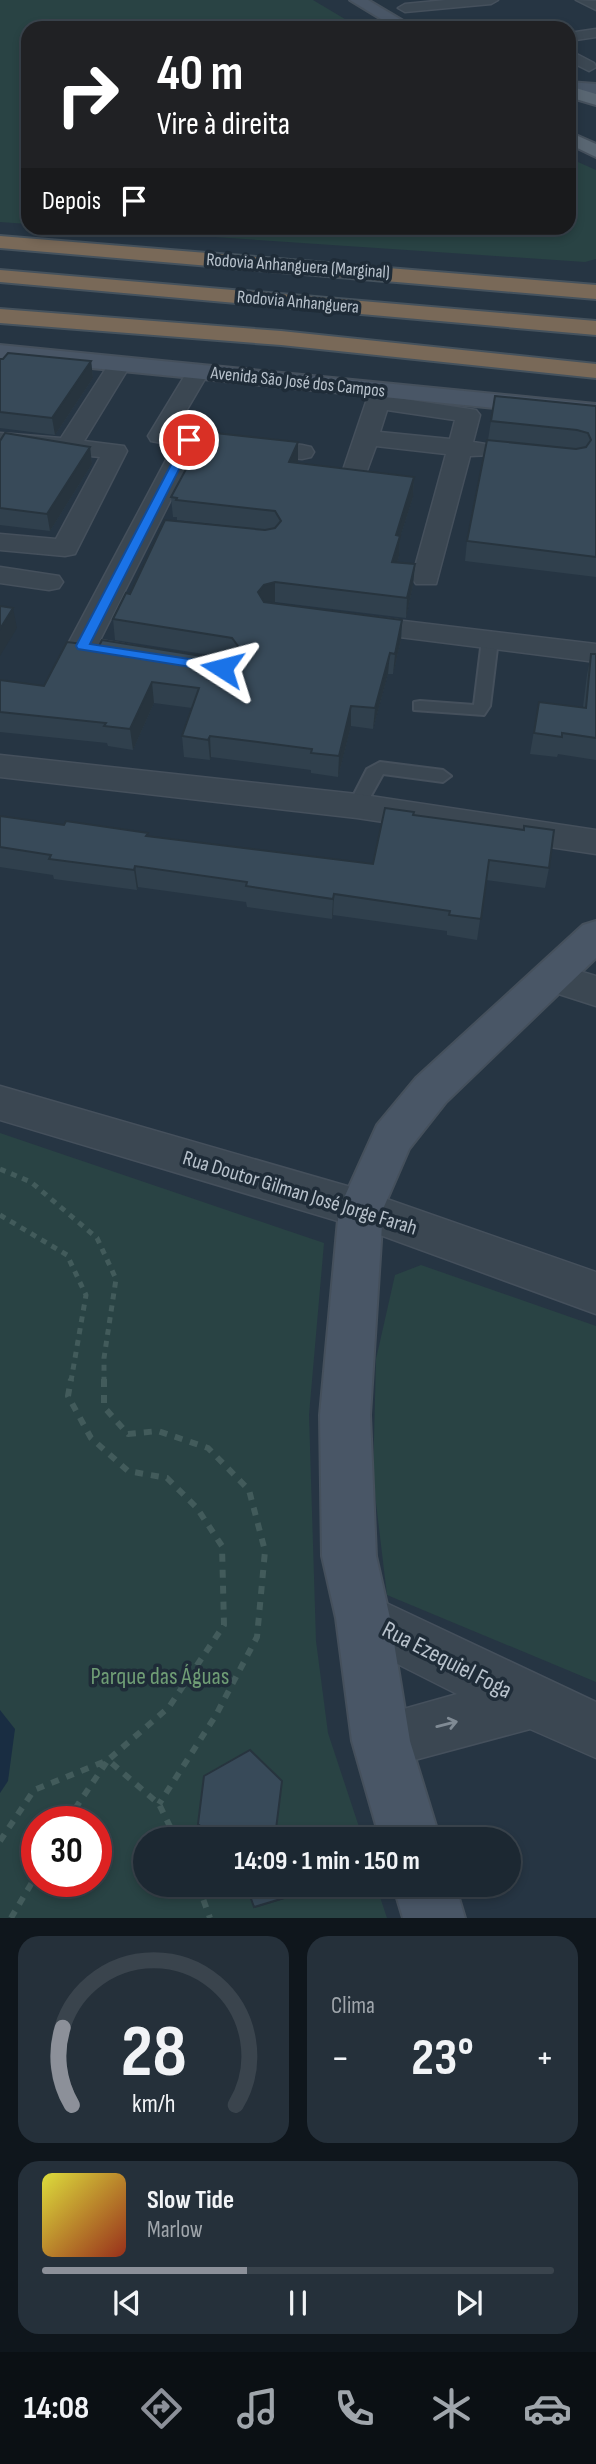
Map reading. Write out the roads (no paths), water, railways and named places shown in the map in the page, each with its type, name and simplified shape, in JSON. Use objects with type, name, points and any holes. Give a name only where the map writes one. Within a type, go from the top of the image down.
[{"type":"highway","points":[[0,234],[553,273],[596,271]]},
{"type":"highway","name":"Rodovia Anhanguera (Marginal)","points":[[0,242],[596,292]]},
{"type":"highway","name":"Rodovia Anhanguera","points":[[0,262],[596,314]]},
{"type":"highway","name":"Rodovia Anhanguera","points":[[0,276],[596,328]]},
{"type":"highway","points":[[0,306],[345,331],[596,355]]},
{"type":"highway","points":[[0,316],[281,338],[596,371]]},
{"type":"main road","points":[[576,92],[596,100]]},
{"type":"main road","points":[[576,141],[596,151]]},
{"type":"street","points":[[405,8],[491,0]]},
{"type":"street","points":[[583,0],[596,6]]},
{"type":"street","points":[[350,4],[371,21]]},
{"type":"street","points":[[350,4],[390,21]]},
{"type":"street","points":[[576,36],[596,33]]},
{"type":"street","points":[[576,59],[589,66]]},
{"type":"street","points":[[576,89],[596,89]]},
{"type":"street","name":"Avenida São José dos Campos","points":[[1,350],[429,402],[596,411]]},
{"type":"street","name":"Avenida São José dos Campos","points":[[1,350],[596,397]]},
{"type":"street","points":[[66,447],[120,364]]},
{"type":"street","points":[[169,418],[303,442],[189,440],[160,436],[169,418],[198,372]]},
{"type":"street","points":[[352,482],[377,402],[429,402],[468,415],[426,578]]},
{"type":"street","points":[[412,455],[429,402]]},
{"type":"street","points":[[366,438],[412,455],[460,447],[510,452]]},
{"type":"street","points":[[0,440],[115,451],[65,548],[0,542]]},
{"type":"street","points":[[158,658],[82,646],[157,528],[189,440]]},
{"type":"street","points":[[0,575],[41,592],[0,600]]},
{"type":"street","points":[[328,620],[596,653]]},
{"type":"street","points":[[0,766],[357,806],[596,842]]},
{"type":"street","points":[[406,1827],[381,1741],[363,1618],[349,1556],[345,1415],[361,1209],[392,1138],[431,1090],[596,935]]},
{"type":"street","points":[[553,978],[596,991]]},
{"type":"street","name":"Rua Doutor Gilman José Jorge Farah","points":[[0,1103],[361,1209],[596,1293]]},
{"type":"street","name":"Rua Ezequiel Foga","points":[[363,1618],[531,1702],[596,1730]]},
{"type":"street","name":"Rua Ezequiel Foga","points":[[381,1741],[531,1702]]},
{"type":"street","points":[[428,1897],[434,1918]]},
{"type":"lane","points":[[421,706],[478,711],[482,706],[490,640]]},
{"type":"lane","points":[[357,806],[373,773],[380,768],[443,776]]},
{"type":"water","points":[[0,1710],[15,1729],[8,1781],[0,1793]]},
{"type":"park label","name":"Parque das Águas","points":[[160,1676]]}]
